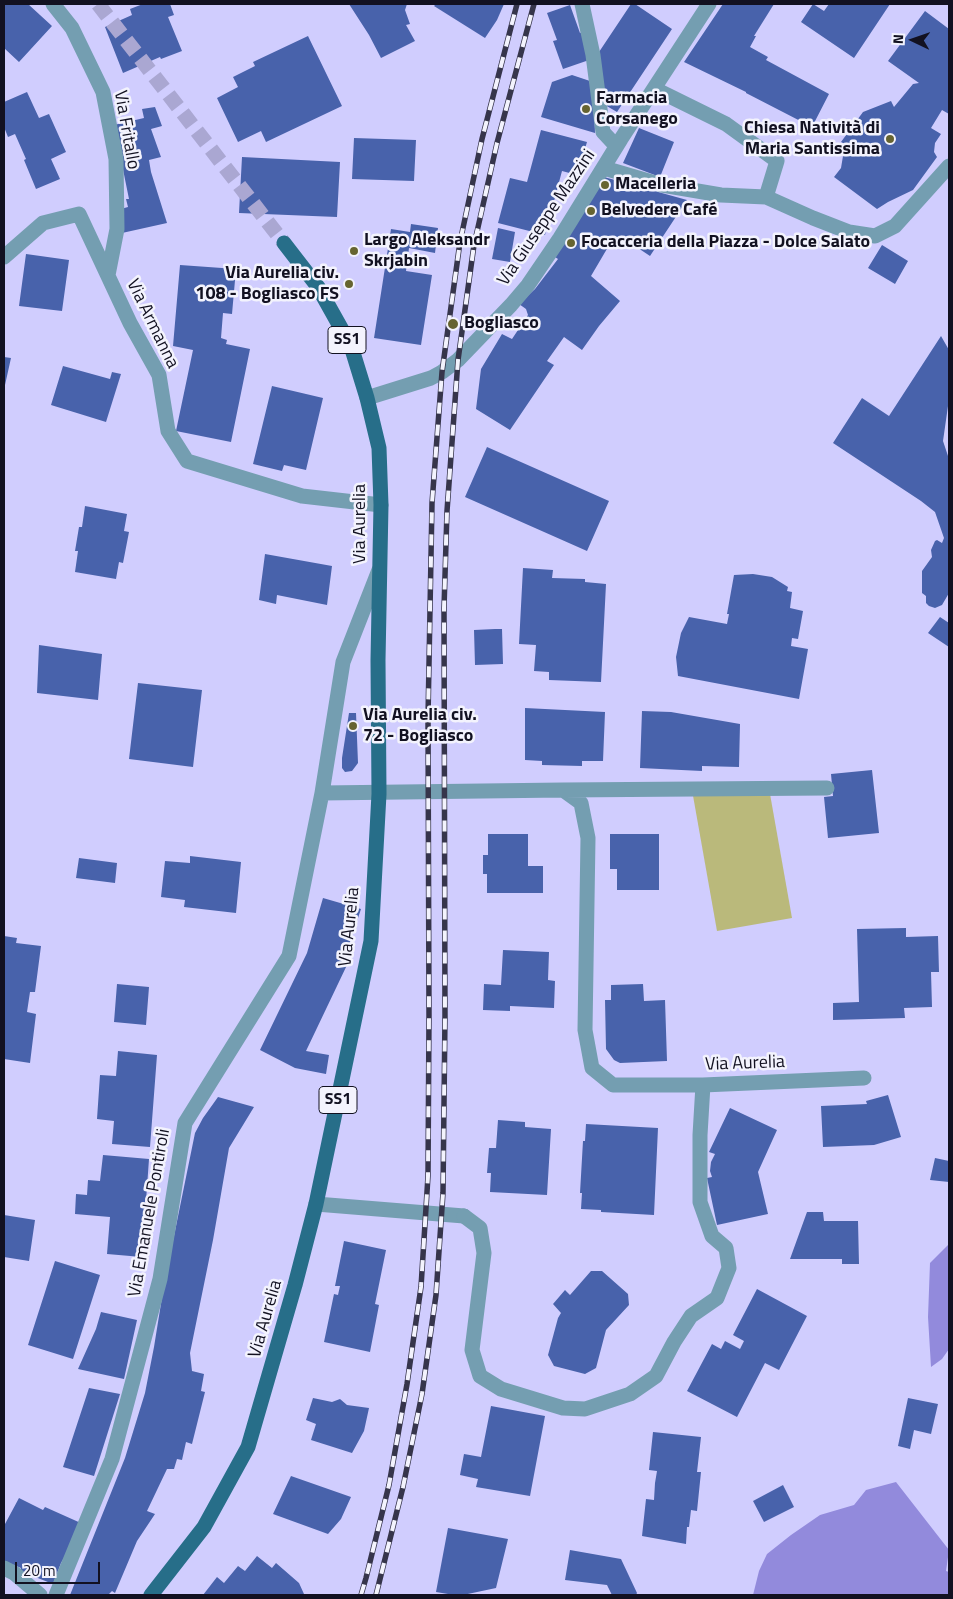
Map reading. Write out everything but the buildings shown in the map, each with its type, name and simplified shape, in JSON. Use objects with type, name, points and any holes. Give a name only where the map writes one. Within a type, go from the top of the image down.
[{"type":"main road","name":"Via Aurelia","points":[[151,1595],[204,1527],[248,1447],[295,1286],[316,1204],[371,941],[379,794],[378,660],[381,505],[379,448],[367,398],[351,346],[318,287],[284,243]]},
{"type":"street","name":"Via Fritallo","points":[[53,4],[72,28],[103,92],[116,159],[116,229],[108,275]]},
{"type":"street","points":[[582,4],[593,55],[603,132],[616,146]]},
{"type":"street","name":"Via Giuseppe Mazzini","points":[[367,398],[431,378],[458,360],[511,305],[528,285],[709,4]]},
{"type":"street","points":[[655,89],[726,124],[777,161],[766,197]]},
{"type":"street","points":[[604,168],[662,185],[721,195],[766,197],[849,232],[876,236],[895,226],[949,166]]},
{"type":"street","name":"Via Armanna","points":[[4,257],[43,223],[79,214],[130,323],[159,375],[168,431],[187,461],[302,496],[381,505]]},
{"type":"street","name":"Via Emanuele Pontiroli","points":[[56,1595],[112,1459],[160,1279],[185,1123],[289,956],[322,793],[344,662],[380,566]]},
{"type":"street","points":[[322,793],[379,794],[563,790],[827,788]]},
{"type":"street","name":"Via Aurelia","points":[[563,790],[581,803],[588,838],[585,1030],[592,1068],[613,1085],[703,1085],[864,1078]]},
{"type":"street","points":[[316,1204],[464,1216],[480,1228],[484,1252],[472,1350],[480,1376],[502,1389],[562,1408],[585,1409],[630,1394],[656,1376],[690,1316],[717,1298],[729,1268],[726,1248],[712,1236],[700,1202],[700,1135],[703,1085]]},
{"type":"street","points":[[4,1568],[14,1573],[40,1595]]},
{"type":"shaded area","points":[[692,790],[770,794],[792,918],[717,931]]},
{"type":"shaded area","points":[[949,1244],[949,1349],[942,1359],[931,1367],[928,1317],[930,1263]]},
{"type":"shaded area","points":[[896,1482],[949,1550],[946,1571],[949,1572],[949,1595],[753,1595],[759,1571],[767,1554],[791,1535],[820,1515],[854,1505],[866,1490]]},
{"type":"tunnel","points":[[98,4],[284,243]]},
{"type":"railway","points":[[361,1595],[389,1485],[407,1384],[421,1287],[428,1176],[428,717],[432,503],[442,372],[460,242],[482,139],[517,4]]},
{"type":"railway","points":[[376,1595],[403,1487],[422,1394],[436,1295],[443,1193],[445,1016],[444,608],[447,511],[458,360],[474,245],[497,143],[534,4]]},
{"type":"place","name":"Farmacia Corsanego","points":[[586,109]]},
{"type":"place","name":"Chiesa Natività di Maria Santissima","points":[[890,139]]},
{"type":"place","name":"Macelleria","points":[[605,185]]},
{"type":"place","name":"Belvedere Café","points":[[591,211]]},
{"type":"place","name":"Focacceria della Piazza - Dolce Salato","points":[[571,243]]},
{"type":"place","name":"Largo Aleksandr Skrjabin","points":[[354,251]]},
{"type":"place","name":"Via Aurelia civ. 108 - Bogliasco FS","points":[[349,284]]},
{"type":"place","name":"Bogliasco","points":[[453,324]]},
{"type":"place","name":"Via Aurelia civ. 72 - Bogliasco","points":[[353,726]]}]
